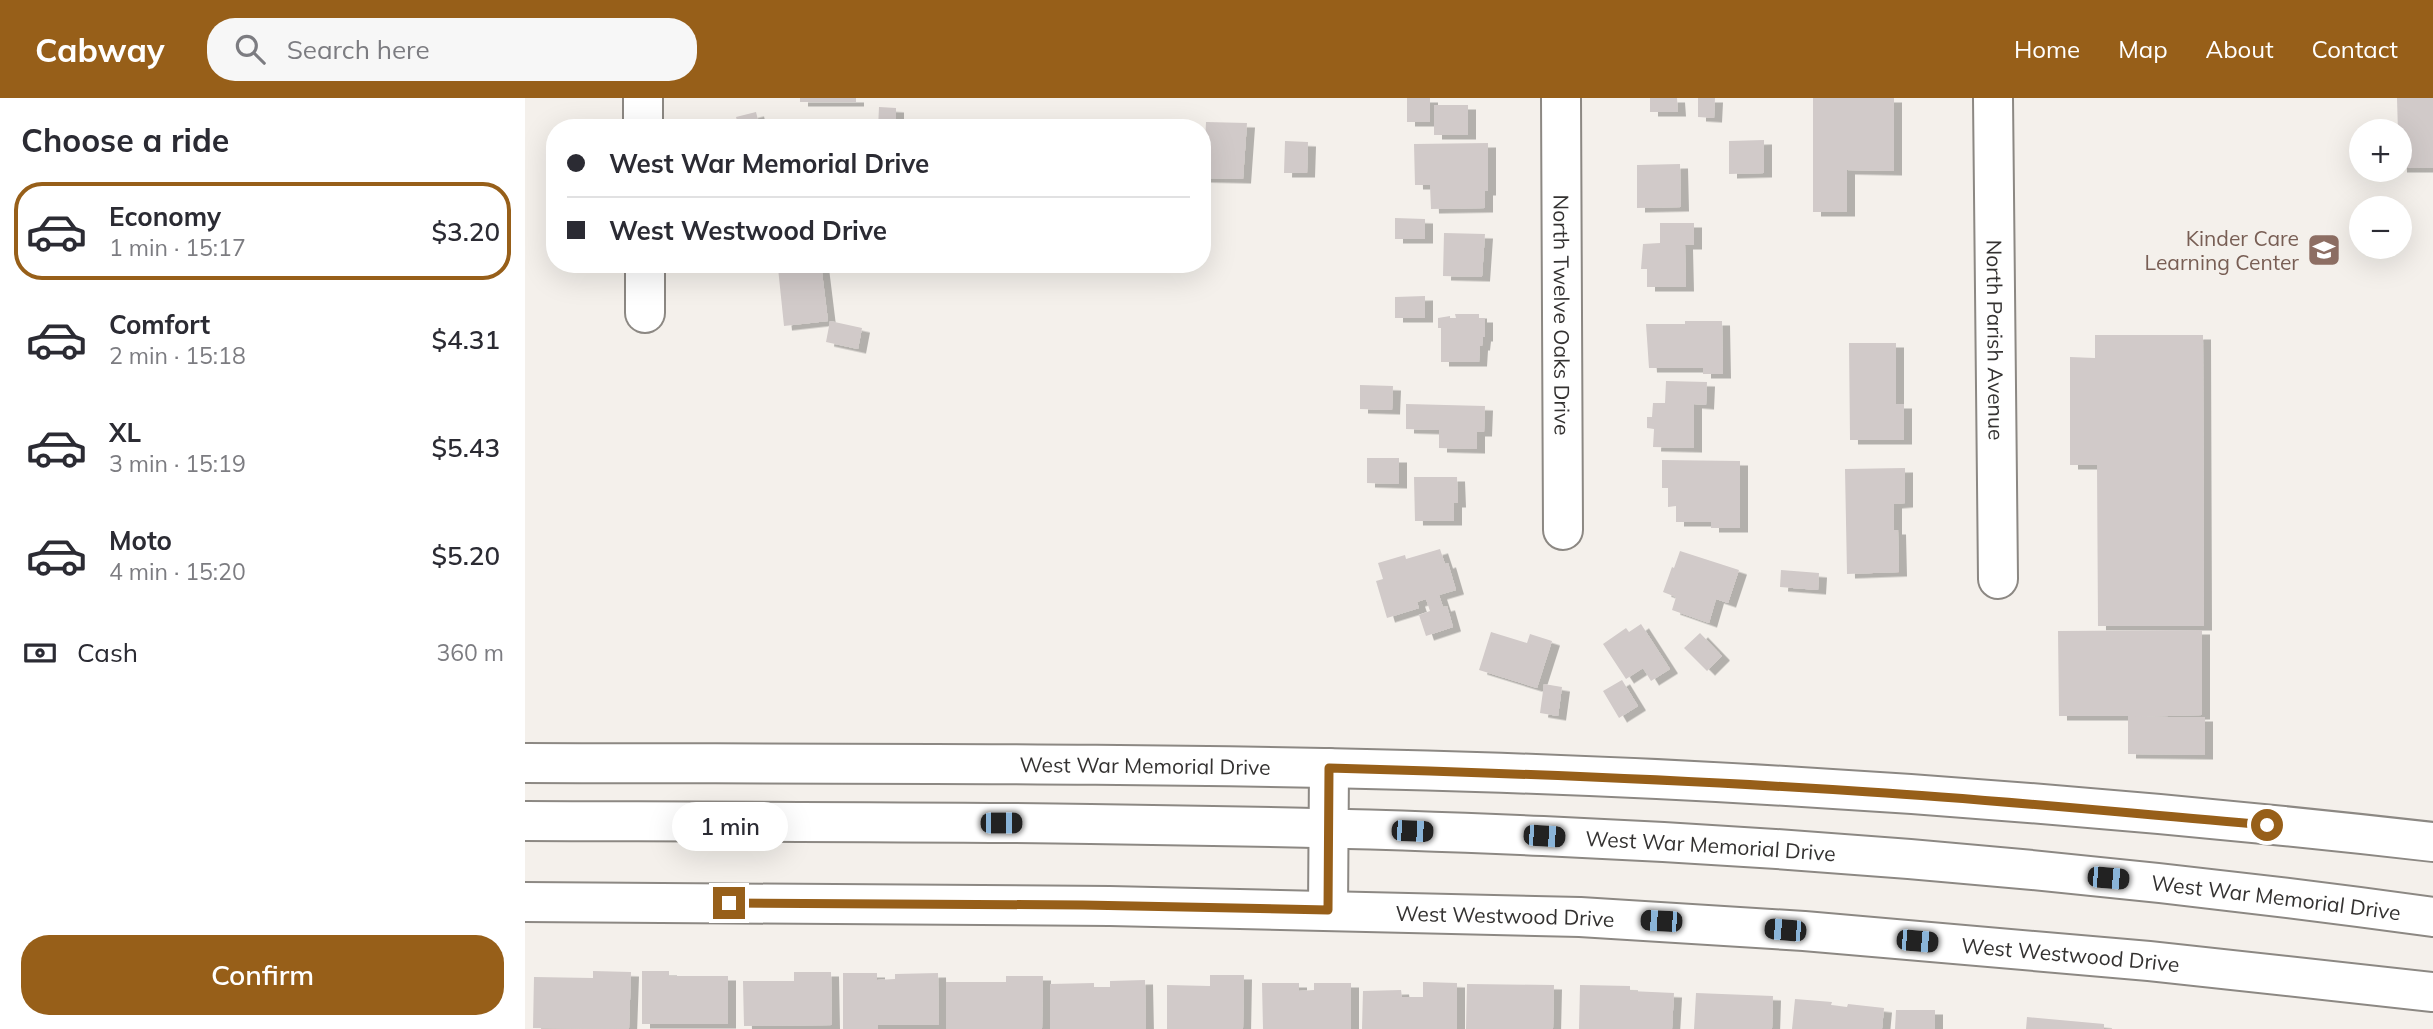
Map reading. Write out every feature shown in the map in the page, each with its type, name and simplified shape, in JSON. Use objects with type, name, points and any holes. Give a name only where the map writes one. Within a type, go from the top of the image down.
[{"type":"main road","points":[[643,98],[643,119]]},
{"type":"main road","name":"North Twelve Oaks Drive","points":[[1561,98],[1563,530]]},
{"type":"main road","name":"North Parish Avenue","points":[[1993,98],[1998,579]]},
{"type":"main road","points":[[645,273],[645,313]]},
{"type":"main road","name":"West War Memorial Drive","points":[[525,763],[1329,768],[1647,779],[1874,792],[2134,812],[2433,842]]},
{"type":"main road","points":[[1328,910],[1329,768]]},
{"type":"main road","name":"West War Memorial Drive","points":[[525,821],[1154,824],[1544,836],[1856,855],[2174,885],[2433,917]]},
{"type":"main road","name":"West Westwood Drive","points":[[525,902],[1069,905],[1518,914],[1681,922],[2149,961],[2433,992]]},
{"type":"building","points":[[800,98],[856,98],[856,102],[800,102]]},
{"type":"building","points":[[1407,98],[1430,98],[1430,122],[1407,122]]},
{"type":"building","points":[[1650,98],[1677,98],[1678,112],[1650,112]]},
{"type":"building","points":[[1698,98],[1715,98],[1714,118],[1698,117]]},
{"type":"building","points":[[1813,98],[1894,98],[1894,171],[1847,170],[1847,212],[1813,212]]},
{"type":"building","points":[[2397,98],[2433,98],[2433,168],[2412,168],[2412,119],[2398,119]]},
{"type":"building","points":[[1434,105],[1468,105],[1468,135],[1434,135]]},
{"type":"building","points":[[879,107],[896,108],[896,119],[878,119]]},
{"type":"building","points":[[756,112],[758,119],[737,119]]},
{"type":"building","points":[[1211,122],[1247,123],[1243,179],[1211,178]]},
{"type":"building","points":[[1764,140],[1764,173],[1729,174],[1729,141]]},
{"type":"building","points":[[1285,141],[1308,142],[1307,173],[1284,173]]},
{"type":"building","points":[[1488,143],[1488,191],[1485,191],[1485,208],[1431,209],[1430,185],[1415,185],[1414,144]]},
{"type":"building","points":[[1680,164],[1681,207],[1637,208],[1637,165]]},
{"type":"building","points":[[1395,218],[1425,219],[1425,239],[1395,239]]},
{"type":"building","points":[[1660,223],[1694,223],[1694,245],[1685,245],[1686,287],[1647,287],[1647,269],[1641,269],[1643,244],[1660,243]]},
{"type":"building","points":[[1444,233],[1485,234],[1482,277],[1443,276]]},
{"type":"building","points":[[779,273],[822,273],[828,321],[784,326]]},
{"type":"building","points":[[1425,296],[1425,318],[1395,318],[1395,297]]},
{"type":"building","points":[[1455,314],[1479,314],[1479,318],[1485,318],[1485,337],[1480,346],[1479,362],[1441,362],[1441,328],[1438,328],[1438,318],[1456,318]]},
{"type":"building","points":[[830,321],[862,328],[858,349],[826,342]]},
{"type":"building","points":[[1685,321],[1722,321],[1723,374],[1703,374],[1703,368],[1649,368],[1646,324],[1685,324]]},
{"type":"building","points":[[2095,335],[2203,335],[2204,626],[2098,626],[2097,465],[2070,465],[2070,357],[2095,358]]},
{"type":"building","points":[[1849,343],[1896,343],[1896,404],[1904,404],[1904,440],[1850,440]]},
{"type":"building","points":[[1666,381],[1707,382],[1706,405],[1694,404],[1694,448],[1653,447],[1654,429],[1647,428],[1647,417],[1652,417],[1653,403],[1665,403]]},
{"type":"building","points":[[1360,385],[1393,386],[1392,410],[1360,409]]},
{"type":"building","points":[[1406,404],[1485,406],[1484,432],[1477,432],[1477,449],[1439,448],[1439,430],[1406,429]]},
{"type":"building","points":[[1367,458],[1399,458],[1399,484],[1367,483]]},
{"type":"building","points":[[1662,460],[1740,461],[1740,528],[1711,528],[1711,522],[1676,522],[1676,506],[1668,507],[1668,488],[1662,488]]},
{"type":"building","points":[[1905,468],[1905,503],[1894,504],[1899,572],[1847,574],[1845,469]]},
{"type":"building","points":[[1414,477],[1457,477],[1458,503],[1454,503],[1454,521],[1415,521]]},
{"type":"building","points":[[1440,549],[1445,564],[1448,563],[1456,590],[1439,595],[1443,607],[1447,606],[1453,627],[1426,636],[1419,615],[1430,611],[1426,599],[1417,602],[1419,608],[1387,618],[1376,581],[1383,579],[1378,563],[1405,555],[1406,559]]},
{"type":"building","points":[[1680,551],[1739,570],[1728,603],[1716,599],[1709,623],[1672,610],[1676,597],[1663,592]]},
{"type":"building","points":[[1781,570],[1819,573],[1818,590],[1780,587]]},
{"type":"building","points":[[1641,624],[1670,669],[1651,681],[1643,668],[1626,679],[1603,644],[1626,628],[1629,632]]},
{"type":"building","points":[[2202,630],[2202,715],[2135,717],[2205,717],[2205,755],[2128,754],[2128,716],[2059,716],[2058,631]]},
{"type":"building","points":[[1491,632],[1527,643],[1530,634],[1552,641],[1537,688],[1479,670]]},
{"type":"building","points":[[1700,633],[1722,656],[1707,671],[1684,648]]},
{"type":"building","points":[[1622,680],[1638,706],[1619,718],[1603,691]]},
{"type":"building","points":[[1544,684],[1562,687],[1558,716],[1540,713]]},
{"type":"building","points":[[593,971],[631,972],[629,1029],[533,1028],[534,977],[593,978]]},
{"type":"building","points":[[642,971],[669,971],[669,976],[728,976],[728,1024],[642,1024]]},
{"type":"building","points":[[794,972],[831,972],[832,1025],[744,1026],[743,981],[794,981]]},
{"type":"building","points":[[843,973],[877,973],[877,980],[895,979],[895,974],[938,973],[939,1025],[878,1025],[878,1029],[843,1029]]},
{"type":"building","points":[[1210,975],[1244,975],[1243,1029],[1167,1029],[1167,985],[1210,986]]},
{"type":"building","points":[[1006,976],[1043,976],[1042,1029],[946,1029],[946,982],[1006,982]]},
{"type":"building","points":[[1145,980],[1146,1029],[1050,1029],[1050,984],[1094,983],[1094,987],[1110,987],[1110,981]]},
{"type":"building","points":[[1423,982],[1457,983],[1457,1029],[1362,1029],[1363,991],[1401,990],[1402,997],[1423,997]]},
{"type":"building","points":[[1262,983],[1299,983],[1299,991],[1314,990],[1314,983],[1351,983],[1351,1029],[1263,1029]]},
{"type":"building","points":[[1467,984],[1554,985],[1553,1029],[1466,1029]]},
{"type":"building","points":[[1580,985],[1630,986],[1630,991],[1674,993],[1672,1029],[1579,1029]]},
{"type":"building","points":[[1696,993],[1773,996],[1772,1029],[1694,1029]]},
{"type":"building","points":[[1795,999],[1832,1002],[1831,1005],[1847,1007],[1848,1004],[1884,1008],[1882,1029],[1792,1029]]},
{"type":"building","points":[[1896,1010],[1935,1010],[1935,1029],[1895,1029]]},
{"type":"building","points":[[2027,1017],[2104,1024],[2104,1029],[2026,1029]]},
{"type":"place","name":"Kinder Care Learning Center","points":[[2324,250]]},
{"type":"route","points":[[729,903],[1083,905],[1328,910],[1329,768],[1682,780],[1848,790],[2267,825]]}]
